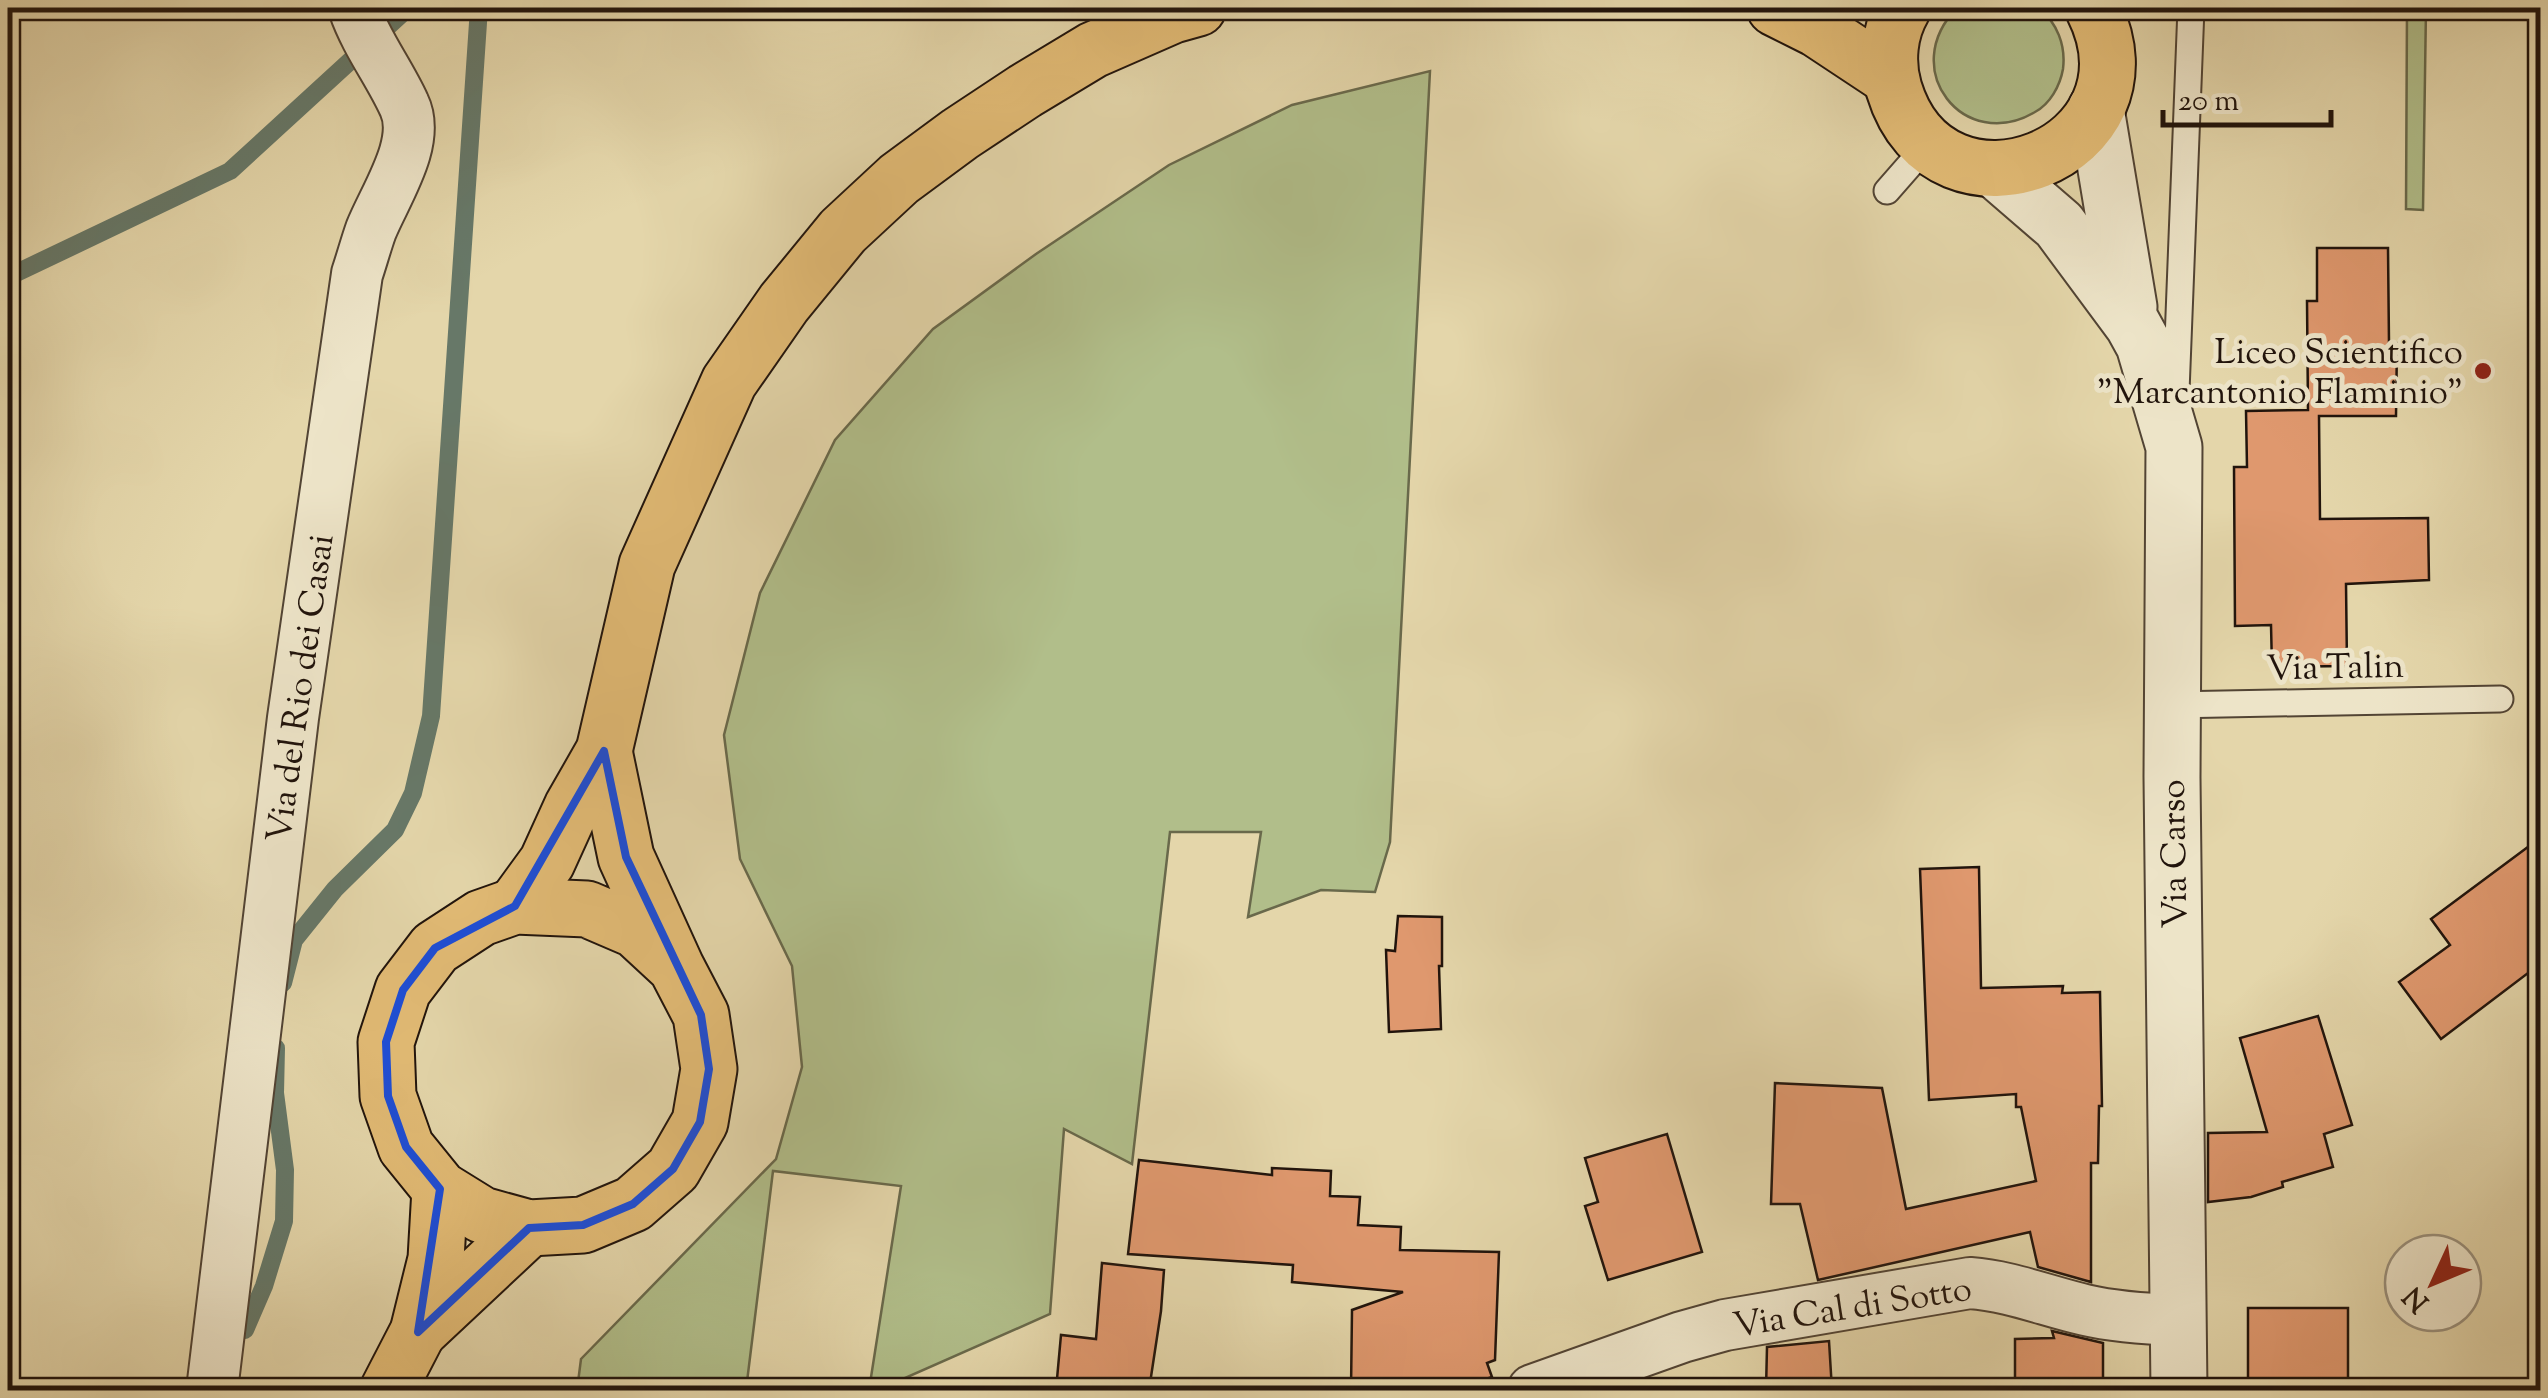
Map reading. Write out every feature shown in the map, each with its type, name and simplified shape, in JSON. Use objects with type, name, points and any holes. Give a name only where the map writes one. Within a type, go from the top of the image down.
[{"type":"main road","points":[[515,906],[547,862],[604,751],[647,565],[729,382],[784,303],[843,231],[899,179],[960,134],[1093,50],[1198,8]]},
{"type":"main road","points":[[1775,8],[1817,28],[1891,78]]},
{"type":"main road","name":"Via Carso","points":[[1903,8],[1892,34],[1890,57],[1891,78],[1900,108],[1929,143],[1959,162],[1994,169],[2023,167],[2050,156],[2077,136],[2096,109],[2107,66],[2101,14]]},
{"type":"main road","points":[[604,751],[626,857],[701,1015],[709,1069],[700,1122],[673,1168],[633,1204],[583,1225],[529,1228],[482,1215],[440,1189],[406,1146],[388,1096],[386,1042],[403,990],[435,948],[481,918],[515,906],[587,909],[636,930],[676,968]]},
{"type":"main road","points":[[388,1390],[418,1332],[436,1259],[440,1189]]},
{"type":"main road","points":[[418,1332],[529,1228]]},
{"type":"street","name":"Via del Rio dei Casai","points":[[212,1390],[294,718],[357,274],[410,128],[406,108],[358,17]]},
{"type":"street","name":"Via Carso","points":[[2096,109],[2133,324]]},
{"type":"street","name":"Via Carso","points":[[1994,169],[2060,225],[2133,324],[2144,345],[2174,447],[2171,705],[2179,1390]]},
{"type":"street","name":"Via Cal di Sotto","points":[[1533,1390],[1682,1336],[1725,1325],[1970,1283],[1994,1285],[2088,1310],[2178,1320]]},
{"type":"lane","points":[[2174,447],[2191,8]]},
{"type":"lane","points":[[1888,190],[1929,143]]},
{"type":"lane","name":"Via Talin","points":[[2171,705],[2500,699]]},
{"type":"highlighted area","points":[[604,751],[626,857],[701,1015],[709,1069],[700,1122],[673,1169],[633,1204],[583,1225],[529,1228],[418,1332],[440,1189],[406,1147],[388,1096],[386,1042],[403,990],[435,948],[515,906]]},
{"type":"green space","points":[[1957,8],[2039,8],[2051,20],[2064,60],[2054,94],[2045,104],[2009,122],[1984,122],[1963,114],[1947,99],[1937,79],[1934,56],[1940,32]]},
{"type":"green space","points":[[2407,8],[2426,8],[2423,210],[2406,209]]},
{"type":"green space","points":[[1430,71],[1390,842],[1375,892],[1321,890],[1248,917],[1261,832],[1170,832],[1132,1164],[1064,1129],[1050,1314],[878,1390],[869,1390],[901,1186],[773,1171],[746,1390],[577,1390],[581,1359],[776,1159],[802,1067],[792,966],[740,859],[724,735],[760,593],[835,440],[933,329],[1169,165],[1292,105]]},
{"type":"building","points":[[2317,248],[2388,248],[2389,343],[2397,343],[2396,416],[2319,416],[2320,519],[2428,518],[2429,580],[2346,584],[2347,666],[2272,667],[2271,625],[2235,626],[2234,467],[2247,467],[2246,411],[2308,410],[2307,301],[2317,301]]},
{"type":"building","points":[[2540,838],[2540,964],[2441,1039],[2399,982],[2450,945],[2431,919]]},
{"type":"building","points":[[1979,867],[1981,988],[2063,986],[2062,993],[2100,992],[2102,1106],[2098,1163],[2091,1163],[2091,1282],[2038,1267],[2030,1232],[1818,1280],[1800,1204],[1771,1204],[1775,1083],[1882,1088],[1906,1209],[2036,1181],[2016,1094],[1929,1100],[1920,869]]},
{"type":"building","points":[[1398,916],[1442,917],[1441,1029],[1389,1032],[1386,950],[1395,951]]},
{"type":"building","points":[[2318,1016],[2352,1125],[2324,1134],[2333,1167],[2282,1182],[2283,1187],[2251,1197],[2208,1202],[2208,1133],[2267,1132],[2240,1038]]},
{"type":"building","points":[[1667,1134],[1702,1252],[1608,1280],[1585,1206],[1598,1202],[1585,1158]]},
{"type":"building","points":[[1139,1160],[1272,1175],[1272,1168],[1331,1171],[1330,1196],[1360,1197],[1358,1225],[1401,1227],[1400,1250],[1499,1252],[1495,1360],[1487,1363],[1492,1377],[1454,1390],[1351,1390],[1352,1310],[1403,1292],[1292,1282],[1293,1265],[1128,1254]]},
{"type":"building","points":[[1102,1263],[1164,1270],[1149,1390],[1056,1390],[1061,1335],[1096,1339]]},
{"type":"building","points":[[2248,1308],[2348,1308],[2348,1390],[2248,1390]]},
{"type":"building","points":[[2052,1331],[2103,1343],[2103,1390],[2015,1390],[2015,1339],[2054,1338]]},
{"type":"building","points":[[1829,1341],[1832,1390],[1766,1390],[1767,1347]]},
{"type":"waterway","points":[[8,277],[230,171],[408,8]]},
{"type":"waterway","points":[[283,983],[294,940],[335,889],[395,830],[413,793],[431,716],[479,8]]},
{"type":"waterway","points":[[245,1330],[264,1286],[284,1221],[285,1170],[275,1093],[276,1048]]},
{"type":"place","name":"Liceo Scientifico \"Marcantonio Flaminio\"","points":[[2483,371]]}]
